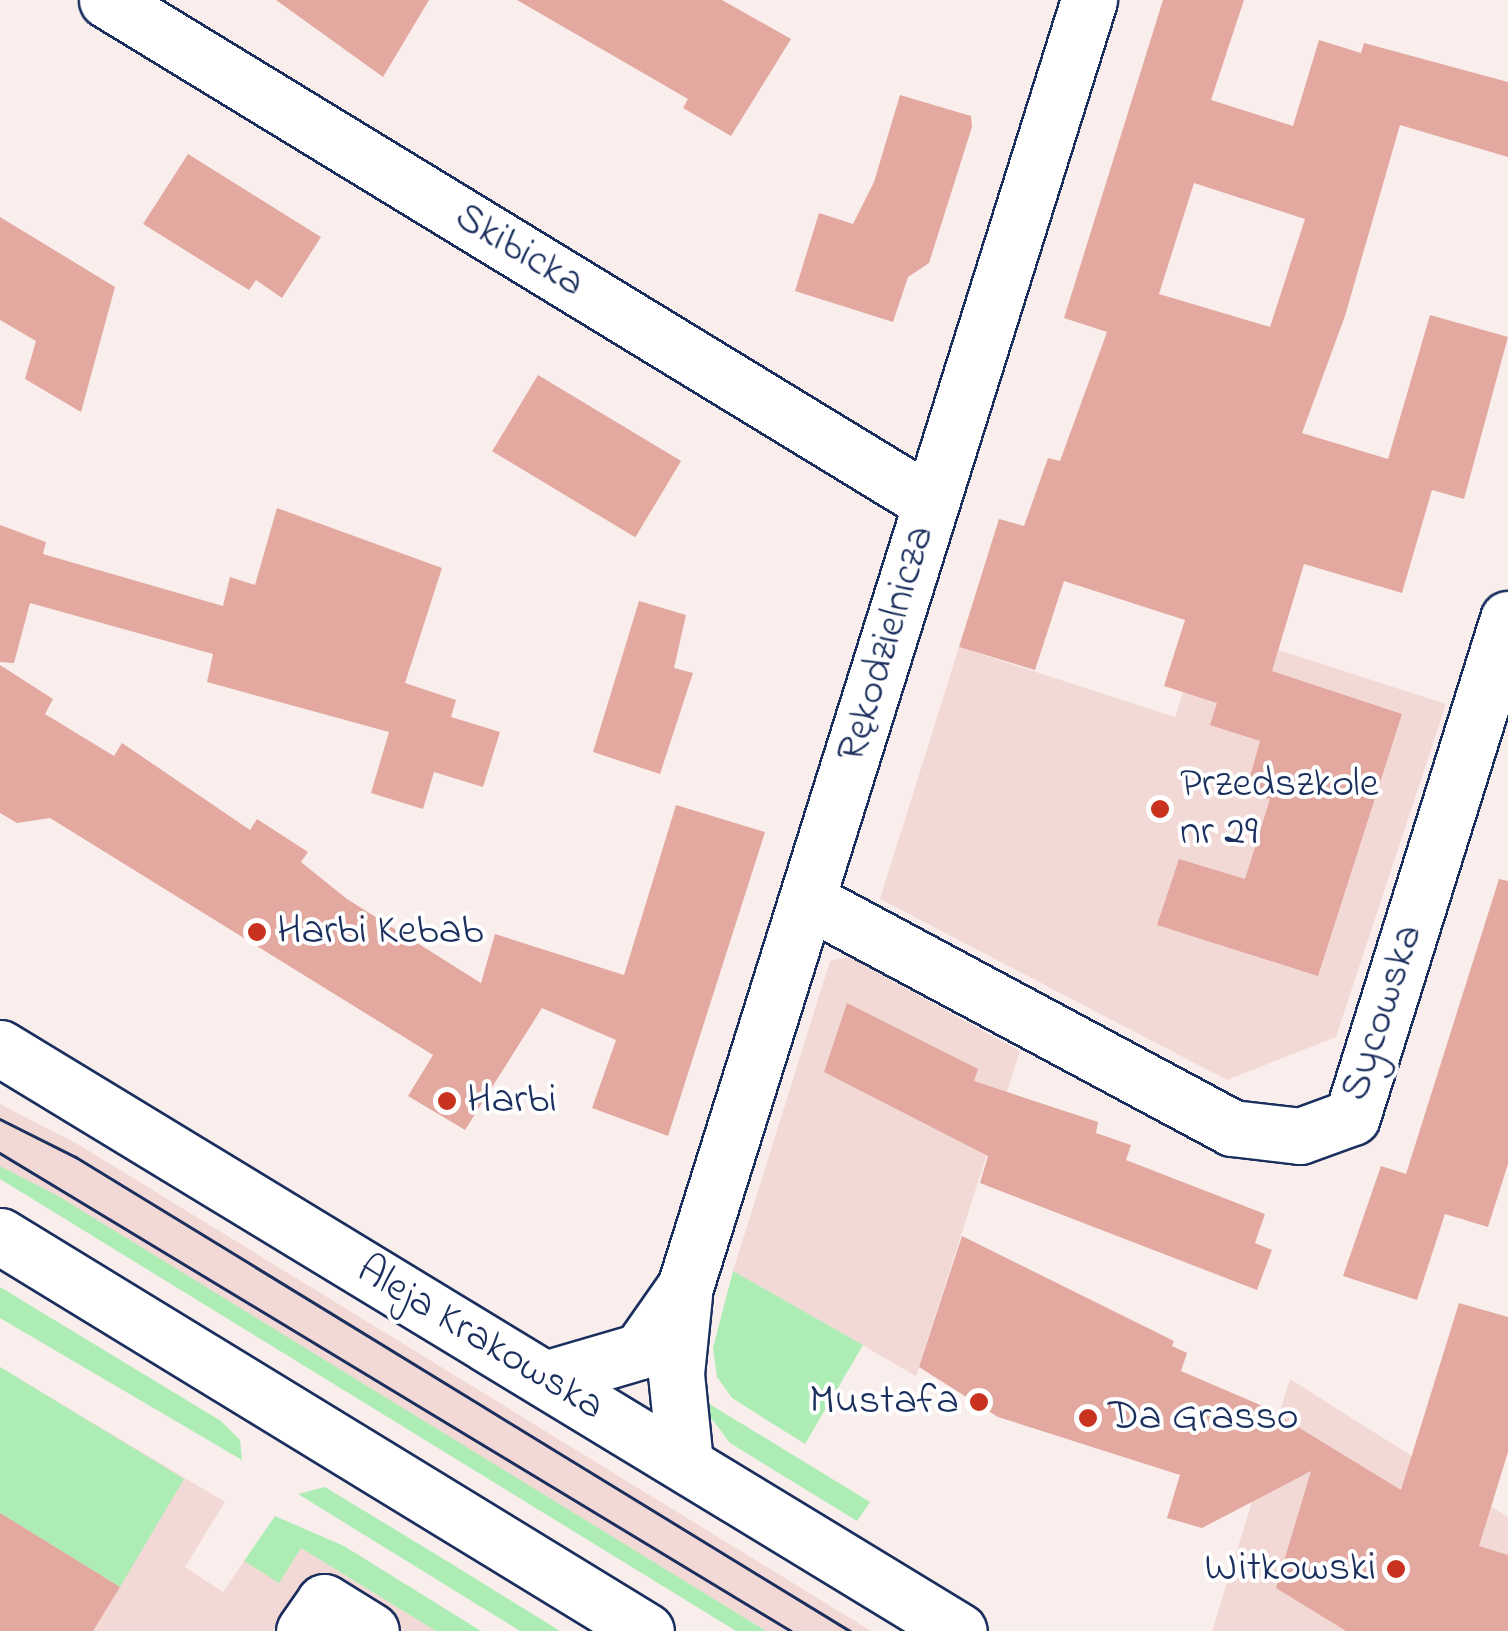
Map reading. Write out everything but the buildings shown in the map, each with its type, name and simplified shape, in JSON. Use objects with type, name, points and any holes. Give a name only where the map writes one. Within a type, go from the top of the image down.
[{"type":"street","name":"Skibicka","points":[[107,0],[931,503]]},
{"type":"street","name":"Rękodzielnicza","points":[[685,1463],[676,1374],[685,1287],[1089,0]]},
{"type":"street","name":"Sycowska","points":[[806,900],[1232,1128],[1300,1136],[1352,1117],[1508,620]]},
{"type":"street","name":"Aleja Krakowska","points":[[0,1048],[960,1631]]},
{"type":"street","points":[[0,1236],[646,1631]]},
{"type":"street","name":"Rękodzielnicza","points":[[544,1379],[640,1351],[685,1287]]},
{"type":"street","points":[[304,1631],[324,1602],[370,1631]]},
{"type":"shaded area","name":"Przedszkole nr 29","points":[[1204,626],[1446,704],[1336,1037],[1227,1080],[880,899],[959,647],[1175,717]]},
{"type":"shaded area","points":[[849,957],[1020,1051],[916,1376],[733,1271],[830,961]]},
{"type":"shaded area","points":[[0,1104],[81,1146],[871,1631],[766,1631],[0,1166]]},
{"type":"shaded area","points":[[0,1367],[225,1502],[185,1567],[223,1592],[244,1561],[279,1582],[301,1548],[436,1631],[0,1631]]},
{"type":"shaded area","points":[[1290,1379],[1508,1517],[1508,1631],[1212,1631]]},
{"type":"green space","points":[[0,1166],[58,1196],[766,1631],[736,1631],[0,1179]]},
{"type":"green space","points":[[733,1271],[863,1345],[805,1444],[732,1398],[717,1377],[713,1348]]},
{"type":"green space","points":[[0,1287],[221,1421],[240,1440],[242,1460],[0,1318]]},
{"type":"green space","points":[[0,1367],[184,1479],[120,1587],[0,1513]]},
{"type":"green space","points":[[693,1394],[870,1502],[857,1521],[730,1443]]},
{"type":"green space","points":[[325,1487],[560,1631],[520,1631],[298,1494]]},
{"type":"green space","points":[[275,1516],[344,1546],[481,1631],[436,1631],[301,1548],[279,1583],[244,1561]]},
{"type":"tram line","points":[[0,1119],[76,1157],[850,1631]]},
{"type":"tram line","points":[[0,1153],[791,1631]]},
{"type":"place","name":"Przedszkole nr 29","points":[[1160,809]]},
{"type":"place","name":"Harbi Kebab","points":[[257,932]]},
{"type":"place","name":"Harbi","points":[[447,1101]]},
{"type":"place","name":"Mustafa","points":[[979,1402]]},
{"type":"place","name":"Da Grasso","points":[[1088,1418]]},
{"type":"place","name":"Witkowski","points":[[1396,1569]]}]
